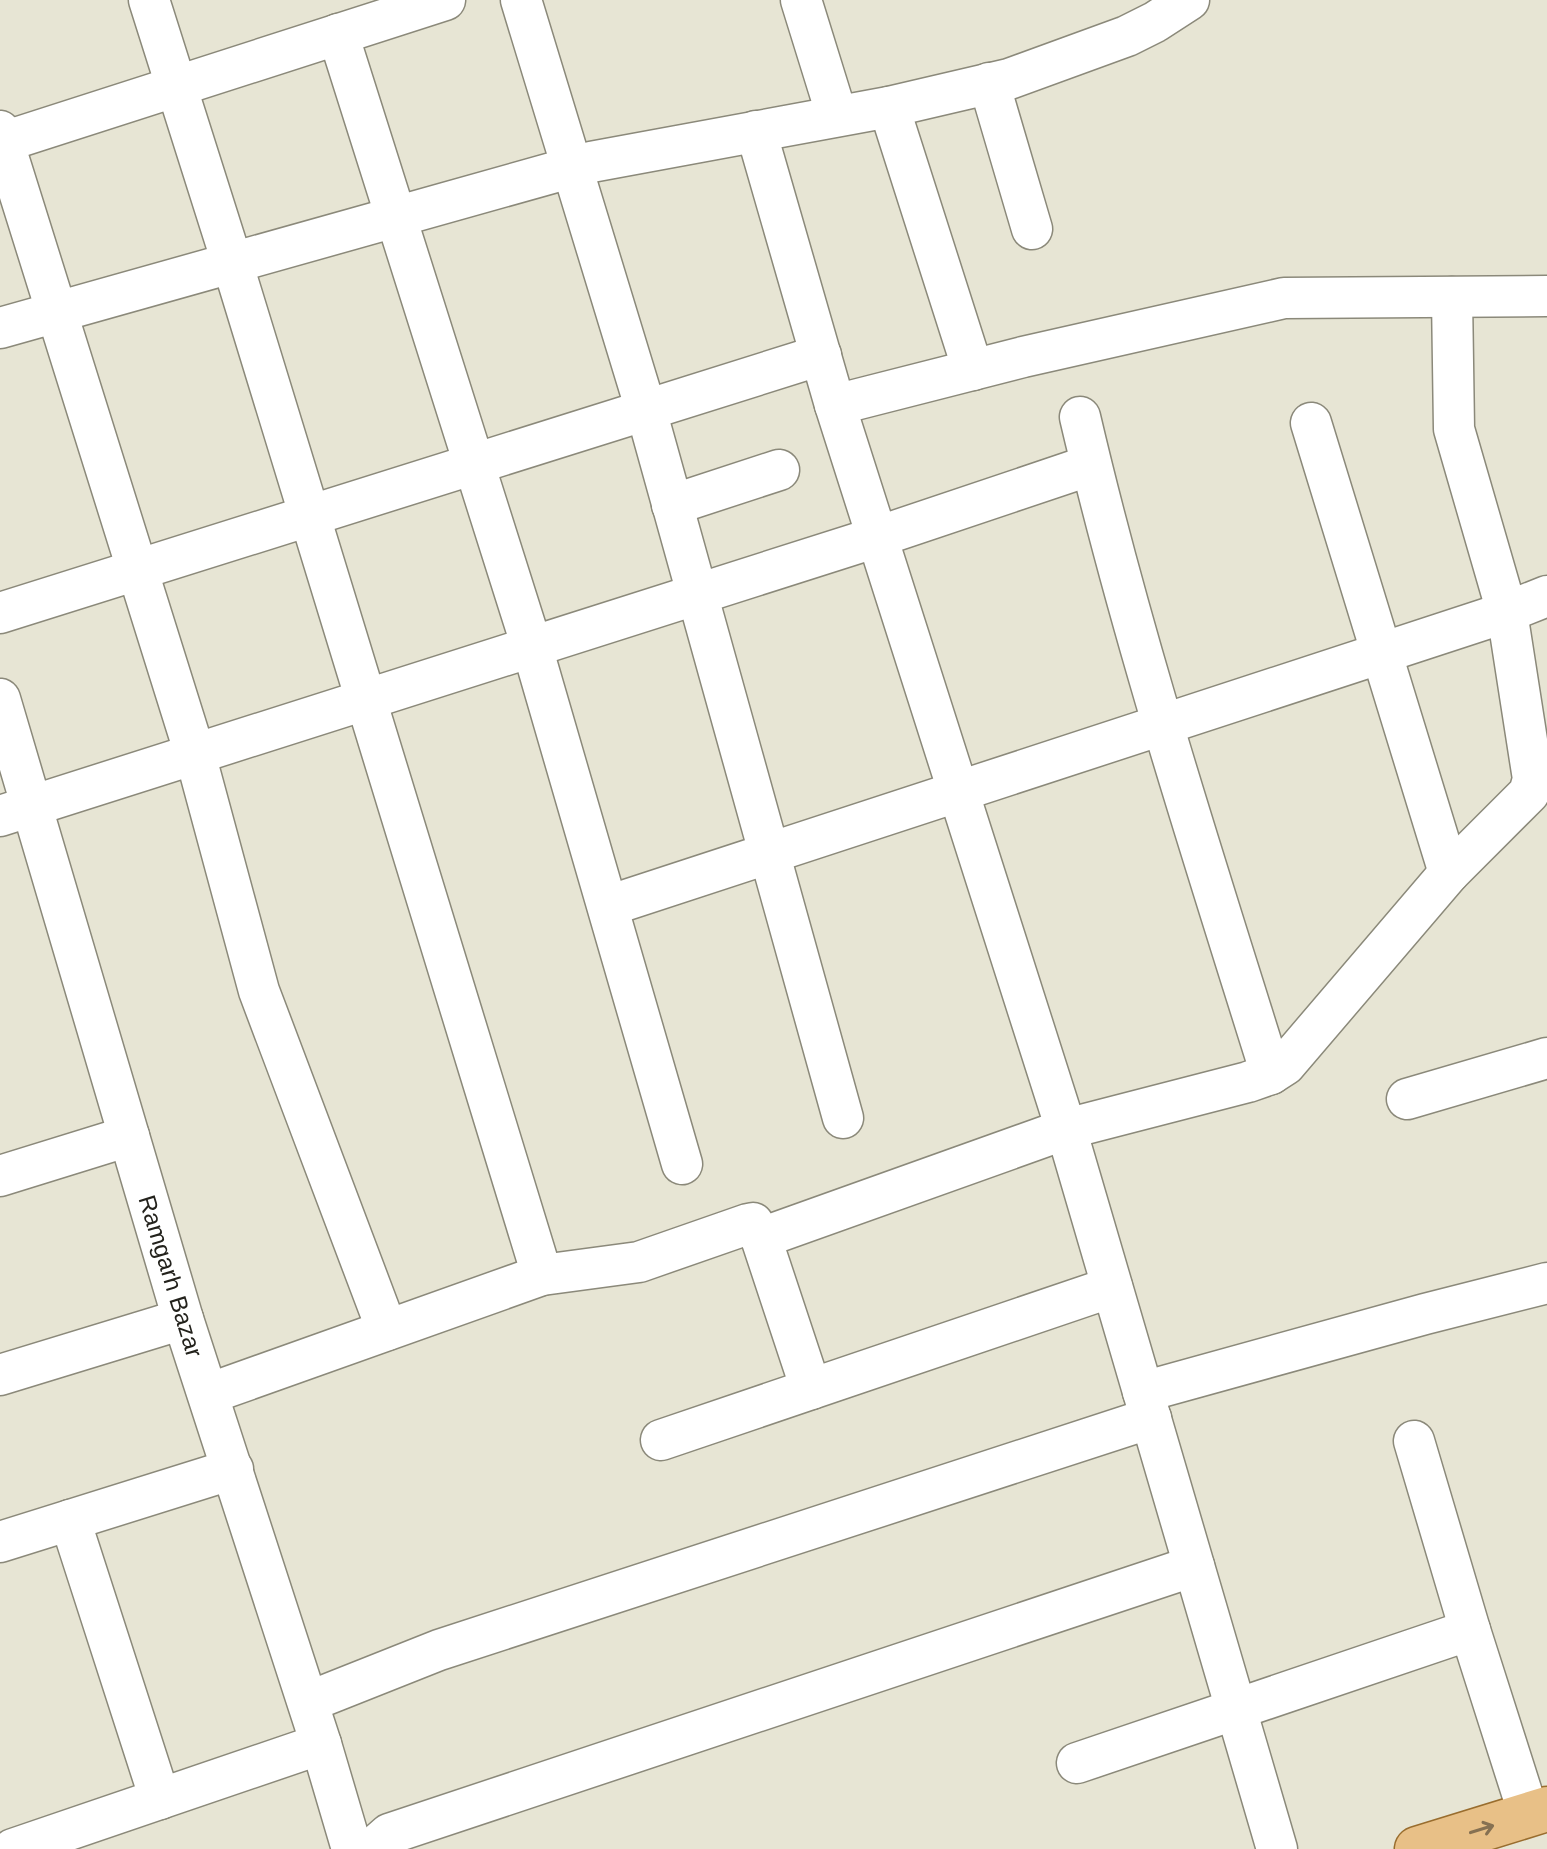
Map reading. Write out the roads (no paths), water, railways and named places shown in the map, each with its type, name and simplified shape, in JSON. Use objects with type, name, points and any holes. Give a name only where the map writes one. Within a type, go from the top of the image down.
[{"type":"main road","points":[[1417,1849],[1538,1812]]},
{"type":"street","points":[[149,0],[542,1275]]},
{"type":"street","points":[[387,1330],[259,991],[195,754],[1,139],[445,0]]},
{"type":"street","points":[[521,0],[646,410],[843,1118]]},
{"type":"street","points":[[801,0],[837,116]]},
{"type":"street","points":[[0,328],[591,162],[889,107],[1009,79],[1127,36],[1151,11],[1189,0]]},
{"type":"street","points":[[338,34],[532,647],[682,1164]]},
{"type":"street","points":[[989,83],[1032,229]]},
{"type":"street","points":[[889,107],[973,370]]},
{"type":"street","points":[[756,131],[835,405],[1066,1129],[1277,1849]]},
{"type":"street","points":[[835,405],[1151,327],[1284,298],[1547,296]]},
{"type":"street","points":[[761,1238],[1066,1129],[1271,1074],[1285,1065],[1449,873],[1529,793],[1533,779],[1535,712],[1454,429],[1452,297]]},
{"type":"street","points":[[0,613],[821,355]]},
{"type":"street","points":[[1080,417],[1162,724],[1271,1074]]},
{"type":"street","points":[[1311,423],[1449,873]]},
{"type":"street","points":[[16,812],[877,537],[1091,465]]},
{"type":"street","points":[[672,505],[779,470]]},
{"type":"street","points":[[608,906],[1507,612],[1547,596]]},
{"type":"street","name":"Ramgarh Bazar","points":[[0,699],[16,812],[129,1136],[183,1319],[308,1702],[352,1849]]},
{"type":"street","points":[[1407,1099],[1547,1058]]},
{"type":"street","points":[[0,1176],[129,1136]]},
{"type":"street","points":[[208,1394],[542,1275],[639,1262],[753,1223],[761,1238],[811,1389]]},
{"type":"street","points":[[308,1702],[439,1650],[1147,1405],[1410,1318],[1547,1283]]},
{"type":"street","points":[[661,1440],[1112,1287]]},
{"type":"street","points":[[0,1375],[183,1319]]},
{"type":"street","points":[[1414,1441],[1470,1630],[1538,1812]]},
{"type":"street","points":[[0,1542],[233,1469]]},
{"type":"street","points":[[70,1520],[160,1799]]},
{"type":"street","points":[[372,1849],[389,1834],[1194,1566]]},
{"type":"street","points":[[1077,1763],[1470,1630]]},
{"type":"street","points":[[13,1849],[321,1744]]}]
